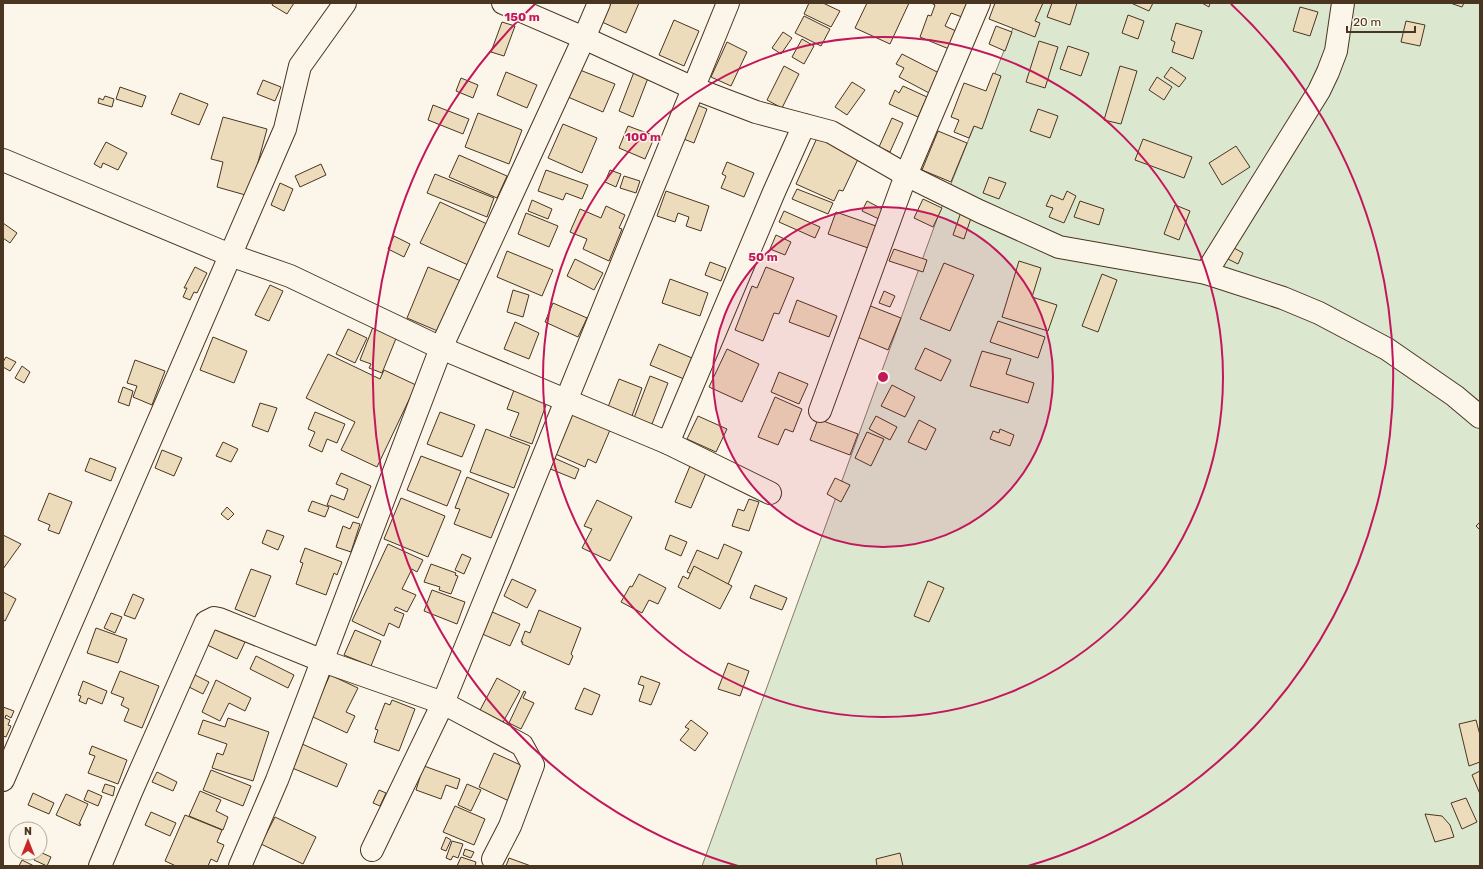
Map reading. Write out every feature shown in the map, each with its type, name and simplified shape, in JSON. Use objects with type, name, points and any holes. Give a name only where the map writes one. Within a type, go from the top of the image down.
[{"type":"street","points":[[3,780],[285,129],[300,66],[344,3]]},
{"type":"street","points":[[503,3],[693,88],[756,112],[831,132],[906,175],[979,211],[1059,247],[1206,273],[1283,298],[1332,320],[1387,350],[1448,392],[1480,417]]},
{"type":"street","points":[[240,866],[277,780],[441,348],[599,3]]},
{"type":"street","points":[[372,850],[444,703],[728,3]]},
{"type":"street","points":[[820,411],[906,175],[979,3]]},
{"type":"street","points":[[1206,273],[1319,91],[1336,51],[1342,3]]},
{"type":"street","points":[[668,443],[774,192],[804,125]]},
{"type":"street","points":[[3,160],[230,255],[290,276],[441,348],[668,443],[770,492]]},
{"type":"street","points":[[100,866],[206,622],[214,618],[323,661],[444,703],[522,745],[533,765],[510,826],[493,859]]},
{"type":"green space","points":[[1023,3],[1480,3],[1480,866],[702,866],[937,219]]},
{"type":"building","points":[[273,3],[294,3],[287,14],[272,5]]},
{"type":"building","points":[[611,3],[639,3],[626,33],[602,22]]},
{"type":"building","points":[[809,3],[823,3],[840,11],[831,27],[804,14]]},
{"type":"building","points":[[867,3],[909,3],[890,44],[855,28]]},
{"type":"building","points":[[931,3],[968,3],[962,17],[951,13],[945,26],[956,31],[949,49],[920,37],[928,15],[931,16],[935,5]]},
{"type":"building","points":[[995,3],[1043,3],[1035,21],[1040,23],[1035,37],[989,19]]},
{"type":"building","points":[[1052,3],[1077,3],[1070,25],[1047,17]]},
{"type":"building","points":[[1131,3],[1153,3],[1149,11]]},
{"type":"building","points":[[1202,3],[1210,3],[1209,7]]},
{"type":"building","points":[[1450,3],[1464,3],[1462,7]]},
{"type":"building","points":[[1300,7],[1318,12],[1310,36],[1293,31]]},
{"type":"building","points":[[1128,15],[1144,21],[1138,39],[1122,33]]},
{"type":"building","points":[[804,16],[830,29],[821,46],[795,33]]},
{"type":"building","points":[[674,20],[699,31],[684,66],[659,55]]},
{"type":"building","points":[[1406,21],[1425,25],[1420,46],[1401,42]]},
{"type":"building","points":[[502,22],[515,26],[504,56],[491,52]]},
{"type":"building","points":[[1176,23],[1202,31],[1193,59],[1172,52],[1175,42],[1171,40]]},
{"type":"building","points":[[996,26],[1012,32],[1005,51],[989,44]]},
{"type":"building","points":[[783,32],[792,38],[781,54],[772,48]]},
{"type":"building","points":[[802,39],[814,46],[804,64],[792,57]]},
{"type":"building","points":[[1039,41],[1058,47],[1045,88],[1026,82]]},
{"type":"building","points":[[727,42],[747,52],[731,86],[711,77]]},
{"type":"building","points":[[1068,46],[1089,53],[1081,76],[1060,69]]},
{"type":"building","points":[[902,54],[941,74],[931,94],[899,77],[904,68],[896,64]]},
{"type":"building","points":[[784,66],[799,74],[782,108],[767,100]]},
{"type":"building","points":[[1120,66],[1137,71],[1121,124],[1104,120]]},
{"type":"building","points":[[1171,67],[1186,78],[1179,87],[1164,77]]},
{"type":"building","points":[[580,70],[615,84],[603,112],[568,97]]},
{"type":"building","points":[[506,72],[537,85],[527,108],[497,95]]},
{"type":"building","points":[[634,72],[648,78],[633,117],[619,111]]},
{"type":"building","points":[[993,73],[1001,76],[982,129],[974,126],[969,138],[954,132],[959,120],[951,117],[964,83],[986,91]]},
{"type":"building","points":[[1157,77],[1172,87],[1164,100],[1149,90]]},
{"type":"building","points":[[461,78],[478,85],[473,98],[456,91]]},
{"type":"building","points":[[263,80],[281,87],[275,101],[257,94]]},
{"type":"building","points":[[852,82],[865,90],[847,115],[835,107]]},
{"type":"building","points":[[903,86],[927,97],[918,117],[889,104],[895,90],[899,93]]},
{"type":"building","points":[[120,87],[146,96],[142,107],[116,99]]},
{"type":"building","points":[[180,93],[208,104],[199,125],[171,114]]},
{"type":"building","points":[[105,96],[114,99],[112,107],[98,103],[99,98],[103,100]]},
{"type":"building","points":[[695,104],[707,109],[694,143],[681,138]]},
{"type":"building","points":[[433,105],[469,119],[463,134],[428,120]]},
{"type":"building","points":[[1038,109],[1058,116],[1050,138],[1030,131]]},
{"type":"building","points":[[478,113],[522,130],[509,164],[465,147]]},
{"type":"building","points":[[223,117],[267,129],[249,196],[217,187],[223,162],[211,159]]},
{"type":"building","points":[[892,118],[903,123],[890,152],[879,147]]},
{"type":"building","points":[[563,124],[597,138],[582,173],[548,158]]},
{"type":"building","points":[[628,126],[655,136],[645,159],[619,148]]},
{"type":"building","points":[[938,131],[967,143],[951,182],[922,170]]},
{"type":"building","points":[[817,138],[859,157],[843,191],[839,190],[834,201],[796,184]]},
{"type":"building","points":[[1143,139],[1192,157],[1184,178],[1135,160]]},
{"type":"building","points":[[106,142],[127,153],[118,170],[103,163],[101,168],[94,164]]},
{"type":"building","points":[[1236,146],[1250,167],[1222,185],[1209,163]]},
{"type":"building","points":[[459,155],[507,176],[497,198],[449,177]]},
{"type":"building","points":[[727,162],[754,173],[744,197],[721,188],[726,176],[722,174]]},
{"type":"building","points":[[321,164],[326,175],[300,187],[295,176]]},
{"type":"building","points":[[546,170],[588,185],[582,199],[566,193],[563,200],[538,191]]},
{"type":"building","points":[[610,170],[621,174],[616,187],[605,182]]},
{"type":"building","points":[[435,174],[494,198],[487,217],[427,193]]},
{"type":"building","points":[[624,176],[640,181],[636,193],[620,188]]},
{"type":"building","points":[[989,177],[1006,183],[999,199],[983,193]]},
{"type":"building","points":[[280,183],[293,189],[284,211],[271,205]]},
{"type":"building","points":[[797,189],[833,203],[828,214],[792,199]]},
{"type":"building","points":[[666,191],[709,206],[701,231],[686,226],[689,217],[678,213],[675,222],[657,216]]},
{"type":"building","points":[[1067,191],[1076,196],[1064,223],[1049,217],[1053,208],[1046,206],[1051,195],[1063,200]]},
{"type":"building","points":[[923,199],[942,208],[933,227],[914,218]]},
{"type":"building","points":[[532,200],[552,209],[548,219],[528,211]]},
{"type":"building","points":[[867,201],[886,211],[881,220],[862,211]]},
{"type":"building","points":[[1080,201],[1104,209],[1099,225],[1074,217]]},
{"type":"building","points":[[440,202],[487,224],[468,265],[420,243]]},
{"type":"building","points":[[1175,205],[1190,211],[1179,240],[1164,234]]},
{"type":"building","points":[[606,206],[625,215],[619,228],[622,229],[609,261],[583,249],[587,239],[570,232],[580,209],[601,218]]},
{"type":"building","points":[[784,211],[820,227],[815,238],[779,222]]},
{"type":"building","points":[[836,212],[876,226],[868,248],[828,234]]},
{"type":"building","points":[[961,212],[972,215],[964,239],[953,235]]},
{"type":"building","points":[[526,213],[558,226],[549,247],[518,234]]},
{"type":"building","points":[[3,223],[17,233],[10,243],[3,238]]},
{"type":"building","points":[[776,235],[791,242],[785,255],[770,249]]},
{"type":"building","points":[[394,236],[410,244],[404,257],[388,249]]},
{"type":"building","points":[[1234,248],[1243,253],[1238,264],[1228,259]]},
{"type":"building","points":[[894,249],[927,260],[923,272],[889,261]]},
{"type":"building","points":[[507,251],[553,270],[542,296],[497,277]]},
{"type":"building","points":[[575,259],[603,273],[594,290],[567,276]]},
{"type":"building","points":[[1019,261],[1041,268],[1032,297],[1057,305],[1048,331],[1002,317]]},
{"type":"building","points":[[710,262],[726,268],[721,281],[705,275]]},
{"type":"building","points":[[944,263],[974,275],[950,331],[920,319]]},
{"type":"building","points":[[195,267],[207,273],[197,293],[194,292],[190,300],[183,297],[187,288],[184,288]]},
{"type":"building","points":[[428,267],[461,281],[440,332],[407,318]]},
{"type":"building","points":[[766,267],[794,278],[779,314],[774,313],[763,341],[735,330],[752,286],[757,288]]},
{"type":"building","points":[[1102,274],[1117,280],[1098,332],[1082,326]]},
{"type":"building","points":[[670,279],[708,293],[700,316],[662,303]]},
{"type":"building","points":[[270,285],[283,291],[269,321],[255,315]]},
{"type":"building","points":[[513,290],[529,295],[523,317],[507,312]]},
{"type":"building","points":[[884,291],[895,296],[890,307],[879,303]]},
{"type":"building","points":[[797,300],[837,316],[829,337],[789,322]]},
{"type":"building","points":[[553,303],[587,318],[578,337],[545,322]]},
{"type":"building","points":[[868,305],[901,318],[888,350],[855,336]]},
{"type":"building","points":[[998,321],[1045,337],[1038,358],[990,342]]},
{"type":"building","points":[[515,322],[539,333],[529,359],[504,349]]},
{"type":"building","points":[[373,327],[397,336],[382,373],[369,368],[371,364],[360,360]]},
{"type":"building","points":[[348,329],[367,338],[355,363],[336,354]]},
{"type":"building","points":[[213,337],[247,351],[234,383],[200,370]]},
{"type":"building","points":[[659,344],[692,358],[684,379],[650,365]]},
{"type":"building","points":[[925,348],[951,360],[941,381],[915,369]]},
{"type":"building","points":[[727,349],[759,364],[742,402],[709,387]]},
{"type":"building","points":[[982,351],[1011,359],[1006,374],[1034,383],[1028,403],[970,386]]},
{"type":"building","points":[[328,354],[380,379],[384,370],[416,385],[377,467],[341,450],[355,422],[306,398]]},
{"type":"building","points":[[6,357],[16,362],[10,371],[3,367],[3,362]]},
{"type":"building","points":[[135,360],[165,371],[152,405],[133,397],[137,386],[127,383]]},
{"type":"building","points":[[22,366],[30,372],[24,383],[15,378]]},
{"type":"building","points":[[779,372],[808,384],[799,404],[771,392]]},
{"type":"building","points":[[650,376],[668,383],[652,424],[634,418]]},
{"type":"building","points":[[619,379],[642,388],[632,416],[608,407]]},
{"type":"building","points":[[892,385],[915,397],[905,417],[881,406]]},
{"type":"building","points":[[123,387],[133,391],[129,406],[118,402]]},
{"type":"building","points":[[514,390],[547,402],[532,444],[510,436],[519,413],[507,409]]},
{"type":"building","points":[[775,397],[802,409],[793,432],[785,429],[778,445],[758,437]]},
{"type":"building","points":[[260,403],[277,408],[268,432],[252,426]]},
{"type":"building","points":[[315,412],[345,424],[337,443],[327,439],[322,452],[309,446],[315,432],[308,429]]},
{"type":"building","points":[[440,412],[475,425],[462,457],[427,444]]},
{"type":"building","points":[[571,413],[610,430],[596,463],[588,459],[585,467],[553,453]]},
{"type":"building","points":[[698,416],[727,429],[716,452],[687,439]]},
{"type":"building","points":[[876,416],[897,427],[890,440],[869,429]]},
{"type":"building","points":[[818,419],[858,434],[850,455],[810,440]]},
{"type":"building","points":[[919,420],[936,429],[926,450],[908,442]]},
{"type":"building","points":[[486,429],[530,446],[514,488],[470,472]]},
{"type":"building","points":[[1000,429],[1014,435],[1010,446],[990,439],[993,431],[999,433]]},
{"type":"building","points":[[867,432],[884,439],[871,466],[855,458]]},
{"type":"building","points":[[223,442],[238,449],[231,462],[216,456]]},
{"type":"building","points":[[162,450],[182,458],[174,476],[155,468]]},
{"type":"building","points":[[421,456],[461,471],[447,506],[407,490]]},
{"type":"building","points":[[552,457],[579,469],[575,479],[548,468]]},
{"type":"building","points":[[90,458],[116,468],[111,481],[85,471]]},
{"type":"building","points":[[690,466],[706,473],[691,508],[675,502]]},
{"type":"building","points":[[341,473],[371,486],[358,518],[327,505],[331,495],[344,500],[348,489],[336,484]]},
{"type":"building","points":[[467,477],[509,494],[491,538],[454,524],[460,509],[455,508]]},
{"type":"building","points":[[835,478],[850,485],[841,502],[827,494]]},
{"type":"building","points":[[49,493],[72,502],[59,534],[48,530],[50,525],[38,520]]},
{"type":"building","points":[[401,498],[445,516],[428,557],[384,539]]},
{"type":"building","points":[[749,499],[759,502],[749,531],[732,526],[738,509],[744,511]]},
{"type":"building","points":[[597,500],[632,517],[610,561],[582,548],[592,529],[584,526]]},
{"type":"building","points":[[312,501],[329,507],[325,517],[308,511]]},
{"type":"building","points":[[227,507],[234,514],[228,520],[221,514]]},
{"type":"building","points":[[353,522],[360,524],[351,552],[336,547],[343,526],[350,529]]},
{"type":"building","points":[[1480,522],[1480,530],[1476,526]]},
{"type":"building","points":[[267,530],[284,536],[278,550],[262,543]]},
{"type":"building","points":[[3,535],[21,544],[3,569]]},
{"type":"building","points":[[670,535],[687,542],[681,556],[665,549]]},
{"type":"building","points":[[388,544],[423,560],[417,572],[412,569],[402,589],[416,595],[407,612],[396,607],[394,610],[404,614],[399,628],[389,623],[384,636],[352,621]]},
{"type":"building","points":[[724,544],[742,552],[726,589],[687,572],[697,550],[718,559]]},
{"type":"building","points":[[305,548],[342,562],[337,575],[334,573],[326,595],[296,584],[303,563],[300,562]]},
{"type":"building","points":[[462,554],[471,558],[464,574],[455,570]]},
{"type":"building","points":[[431,564],[456,573],[455,575],[458,576],[451,594],[439,590],[440,587],[424,582]]},
{"type":"building","points":[[694,566],[732,586],[720,609],[678,587],[683,576],[688,579]]},
{"type":"building","points":[[251,569],[271,576],[255,617],[235,609]]},
{"type":"building","points":[[639,574],[666,588],[658,604],[649,600],[642,613],[621,602]]},
{"type":"building","points":[[512,579],[536,590],[527,608],[504,596]]},
{"type":"building","points":[[928,581],[944,588],[929,622],[914,616]]},
{"type":"building","points":[[755,585],[787,598],[782,610],[750,598]]},
{"type":"building","points":[[432,590],[465,602],[457,624],[424,611]]},
{"type":"building","points":[[3,592],[16,599],[5,621],[3,620]]},
{"type":"building","points":[[133,594],[144,599],[135,619],[124,615]]},
{"type":"building","points":[[539,610],[581,628],[571,654],[573,656],[569,665],[522,644],[523,642],[521,642],[525,631],[530,633]]},
{"type":"building","points":[[490,611],[520,624],[510,646],[480,633]]},
{"type":"building","points":[[111,613],[122,617],[115,633],[104,628]]},
{"type":"building","points":[[213,622],[247,638],[237,659],[203,643]]},
{"type":"building","points":[[96,628],[127,639],[118,663],[87,653]]},
{"type":"building","points":[[355,630],[381,641],[371,666],[344,655]]},
{"type":"building","points":[[256,656],[294,675],[288,688],[250,669]]},
{"type":"building","points":[[728,663],[749,671],[740,696],[718,689]]},
{"type":"building","points":[[120,671],[159,686],[142,728],[124,721],[129,709],[121,705],[124,698],[111,693]]},
{"type":"building","points":[[193,674],[209,682],[203,694],[187,686]]},
{"type":"building","points":[[330,675],[358,688],[346,712],[355,716],[347,733],[311,716]]},
{"type":"building","points":[[641,676],[660,683],[651,705],[639,701],[644,686],[638,684]]},
{"type":"building","points":[[497,678],[520,691],[501,726],[478,714]]},
{"type":"building","points":[[216,680],[251,698],[245,711],[229,703],[220,721],[202,712]]},
{"type":"building","points":[[83,681],[107,691],[102,704],[88,698],[86,704],[79,701],[81,696],[78,695]]},
{"type":"building","points":[[584,688],[600,695],[592,715],[575,709]]},
{"type":"building","points":[[524,691],[526,692],[523,698],[534,703],[521,729],[509,723]]},
{"type":"building","points":[[392,700],[415,709],[399,751],[374,742],[378,730],[375,729],[385,703],[390,705]]},
{"type":"building","points":[[3,707],[14,711],[11,718],[6,715],[5,718],[10,720],[8,725],[11,726],[6,737],[3,736]]},
{"type":"building","points":[[228,718],[269,732],[253,781],[212,768],[217,753],[223,755],[227,744],[198,734],[203,720],[225,727]]},
{"type":"building","points":[[691,720],[708,733],[695,751],[680,740],[689,729],[685,727]]},
{"type":"building","points":[[1476,720],[1480,735],[1480,762],[1469,766],[1459,724]]},
{"type":"building","points":[[300,743],[347,764],[337,787],[290,767]]},
{"type":"building","points":[[92,746],[127,760],[118,784],[88,773],[95,756],[89,754]]},
{"type":"building","points":[[494,753],[525,767],[509,801],[479,787]]},
{"type":"building","points":[[424,766],[460,779],[457,789],[446,785],[441,799],[416,790],[420,777],[416,776]]},
{"type":"building","points":[[211,770],[251,786],[243,806],[203,790]]},
{"type":"building","points":[[1480,771],[1480,794],[1472,775]]},
{"type":"building","points":[[157,772],[177,782],[173,791],[152,782]]},
{"type":"building","points":[[105,784],[115,787],[113,796],[102,792]]},
{"type":"building","points":[[467,784],[481,790],[471,811],[458,805]]},
{"type":"building","points":[[88,790],[102,796],[98,806],[84,800]]},
{"type":"building","points":[[379,790],[386,793],[380,806],[373,803]]},
{"type":"building","points":[[200,791],[221,800],[216,811],[228,817],[223,830],[189,816]]},
{"type":"building","points":[[33,793],[54,803],[49,814],[28,805]]},
{"type":"building","points":[[66,794],[88,804],[79,824],[81,824],[80,826],[56,815]]},
{"type":"building","points":[[1466,798],[1477,822],[1462,829],[1451,803]]},
{"type":"building","points":[[455,806],[485,819],[474,845],[443,832]]},
{"type":"building","points":[[151,812],[176,823],[170,836],[145,825]]},
{"type":"building","points":[[1425,814],[1442,816],[1450,825],[1454,837],[1435,842]]},
{"type":"building","points":[[185,815],[222,830],[217,842],[224,845],[217,862],[211,859],[208,866],[176,866],[165,861]]},
{"type":"building","points":[[275,817],[316,837],[303,864],[261,844]]},
{"type":"building","points":[[446,837],[451,840],[446,851],[441,849]]},
{"type":"building","points":[[452,841],[463,844],[458,858],[453,856],[451,860],[446,858]]},
{"type":"building","points":[[465,849],[474,852],[471,858],[463,855]]},
{"type":"building","points":[[900,853],[903,866],[877,866],[876,859]]},
{"type":"building","points":[[48,856],[51,857],[47,866],[36,861],[48,861]]},
{"type":"building","points":[[461,857],[476,862],[475,866],[457,866]]},
{"type":"building","points":[[509,858],[531,866],[506,866]]},
{"type":"building","points":[[22,861],[24,861],[34,866],[19,866]]}]
